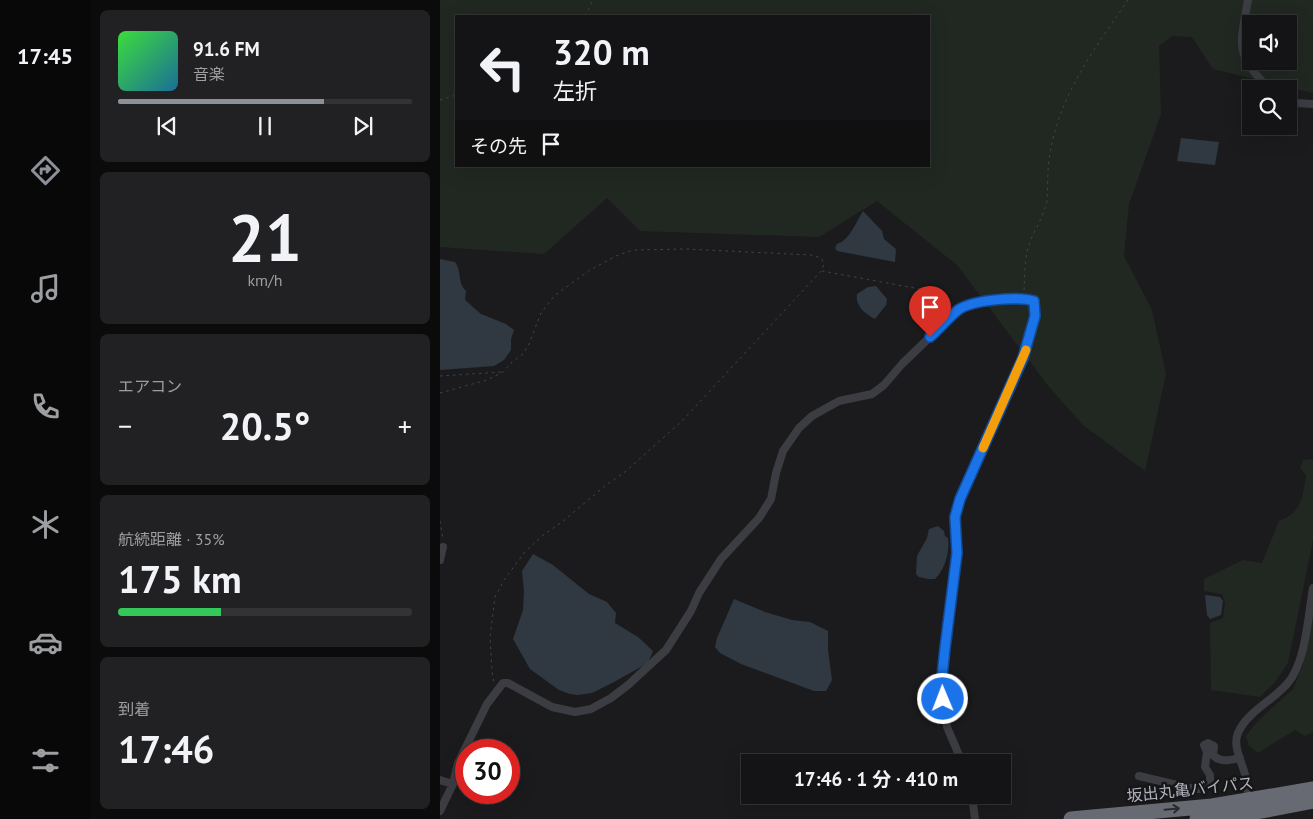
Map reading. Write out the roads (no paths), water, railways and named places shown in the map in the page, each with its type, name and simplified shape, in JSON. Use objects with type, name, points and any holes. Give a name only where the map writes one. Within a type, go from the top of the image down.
[{"type":"highway","name":"坂出丸亀バイパス","points":[[1071,819],[1248,801],[1313,789]]},
{"type":"highway","name":"坂出丸亀バイパス","points":[[1197,819],[1262,811],[1313,801]]},
{"type":"street","points":[[1248,0],[1241,44],[1243,57],[1261,80]]},
{"type":"street","points":[[1297,104],[1313,104]]},
{"type":"street","points":[[440,811],[453,784],[458,763],[487,704],[503,683],[508,682],[552,708],[575,712],[591,708],[628,686],[666,650],[721,559],[759,518],[770,499],[783,451],[799,428],[812,416],[829,406],[872,394],[884,385],[902,364],[958,310],[965,306],[1003,299],[1024,298],[1034,301],[1035,316],[1031,335],[1023,358],[960,499],[955,517],[957,553],[942,677],[947,727],[959,754]]},
{"type":"street","points":[[440,560],[444,546]]},
{"type":"street","points":[[1248,801],[1246,779],[1236,743],[1237,734],[1245,721],[1284,687],[1296,670],[1302,649],[1313,588]]},
{"type":"street","points":[[1139,776],[1194,790],[1203,789],[1210,784],[1210,775],[1205,767],[1207,752],[1204,745],[1208,743],[1214,746],[1213,755],[1217,759],[1224,761],[1240,758]]},
{"type":"street","points":[[440,780],[453,784]]},
{"type":"street","points":[[973,804],[975,819]]}]
